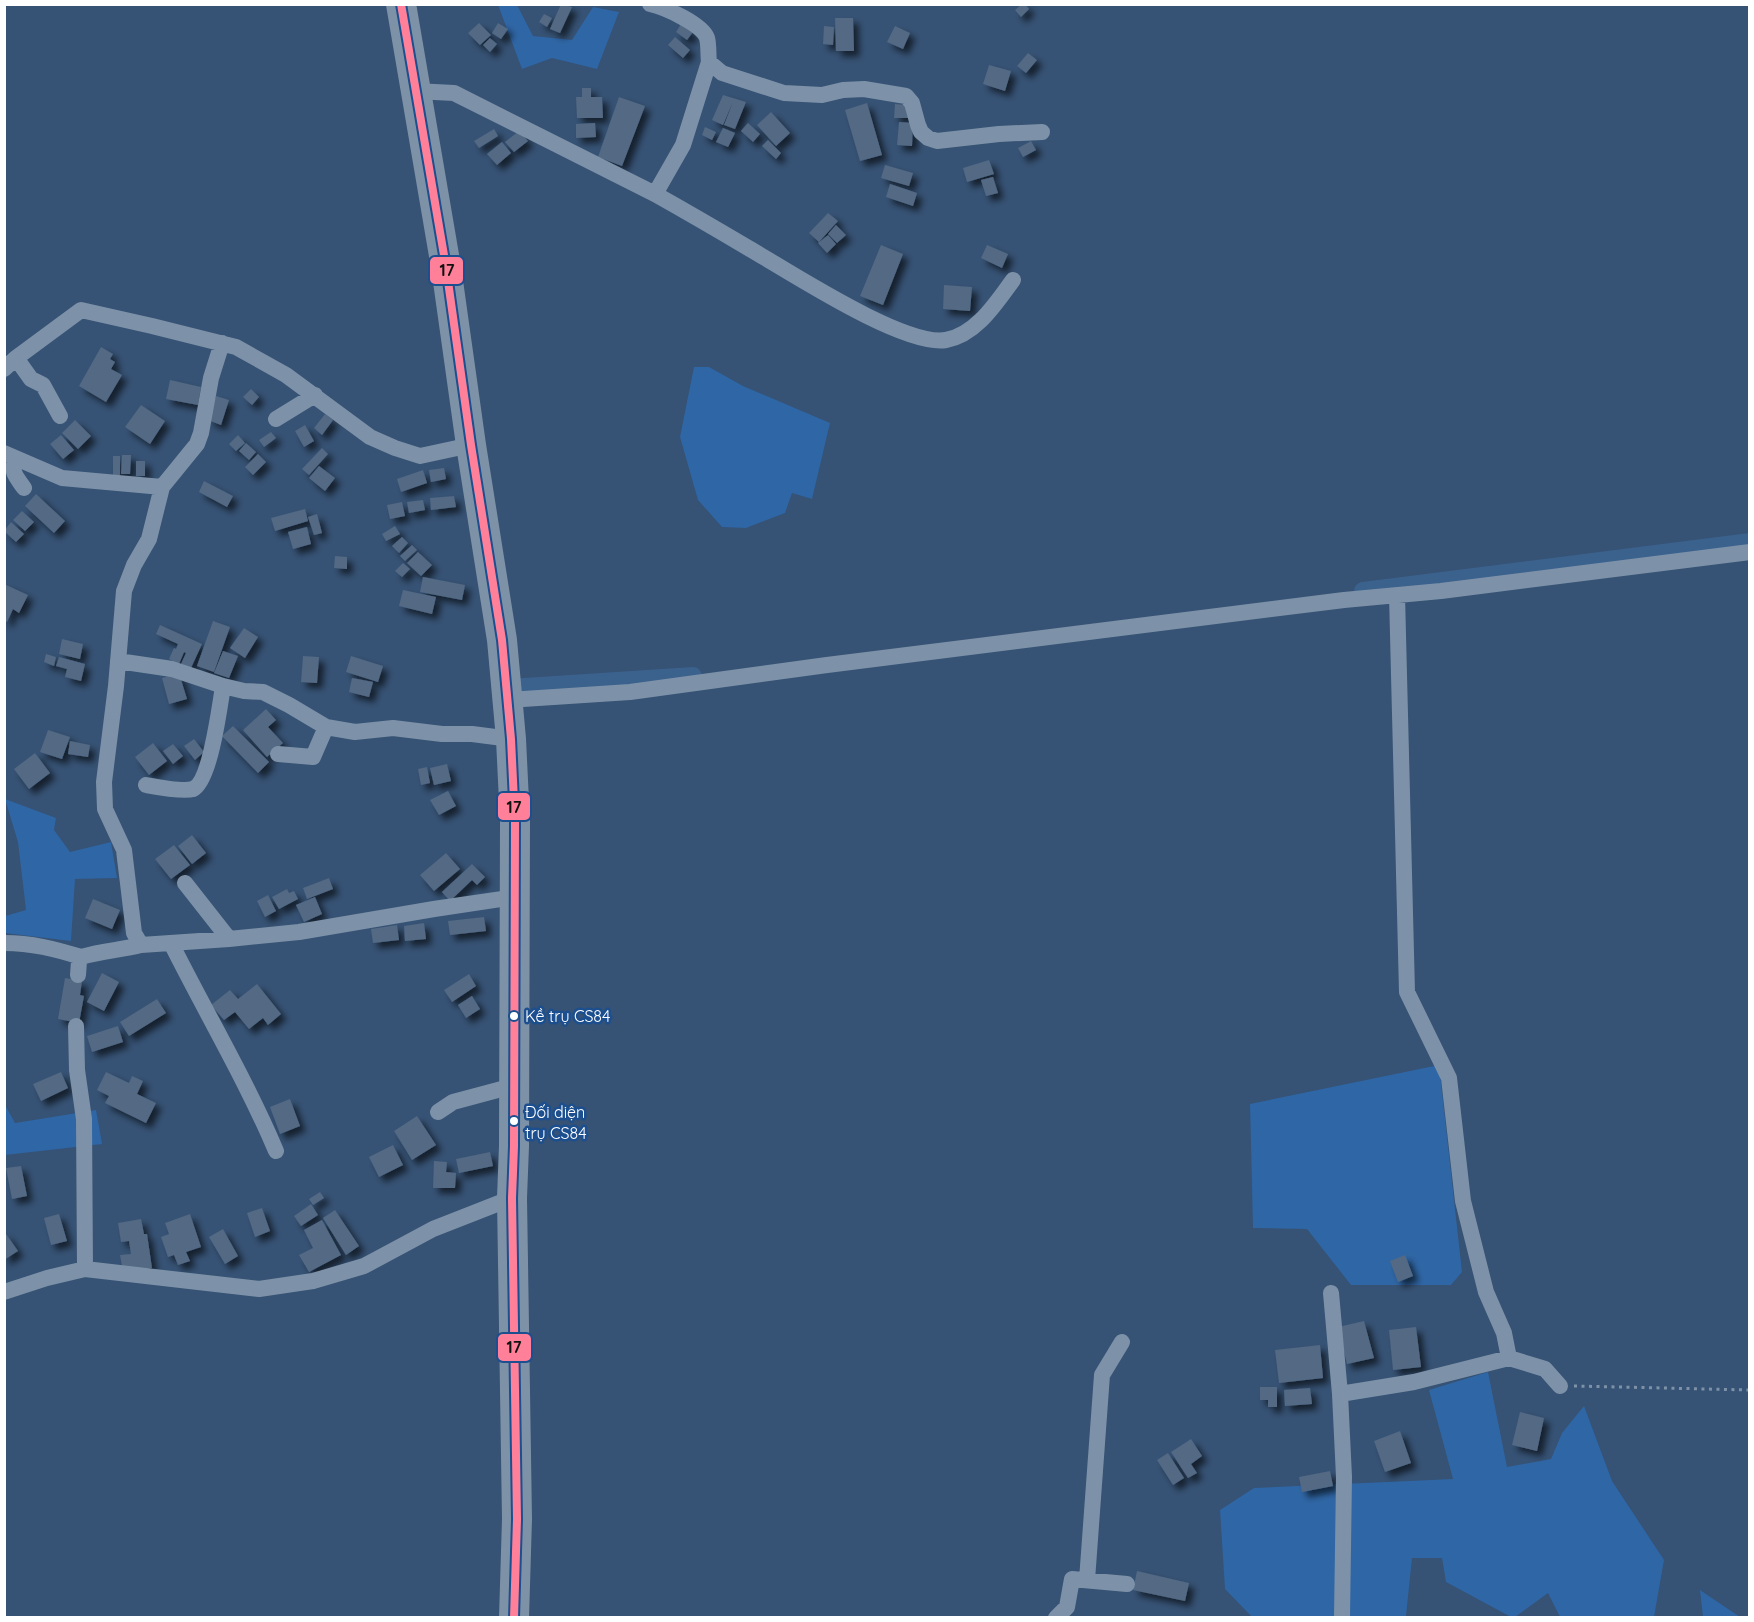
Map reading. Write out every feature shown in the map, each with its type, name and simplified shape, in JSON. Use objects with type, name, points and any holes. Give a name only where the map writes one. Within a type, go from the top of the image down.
[{"type":"highway","points":[[406,6],[415,91],[446,267],[502,640],[511,739],[514,822],[512,1198],[517,1519],[514,1617]]},
{"type":"street","points":[[650,4],[678,15],[703,33],[707,38],[709,62],[682,145],[655,194]]},
{"type":"street","points":[[709,62],[722,73],[784,93],[822,95],[843,90],[864,89],[902,95],[910,100],[921,132],[937,141],[1042,132]]},
{"type":"street","points":[[415,91],[454,93],[655,194],[844,304],[920,338],[931,341],[945,340],[956,338],[967,332],[987,314],[1012,280]]},
{"type":"street","points":[[60,416],[43,385],[10,363],[81,310],[236,347],[286,375],[370,437],[395,448],[420,456],[471,445]]},
{"type":"street","points":[[141,945],[134,933],[124,850],[105,809],[104,782],[124,591],[134,565],[149,538],[162,487],[197,444],[211,378],[222,343]]},
{"type":"street","points":[[276,419],[315,395]]},
{"type":"street","points":[[10,455],[62,478],[162,487]]},
{"type":"street","points":[[10,455],[14,474],[24,488]]},
{"type":"street","points":[[507,700],[630,693],[886,657],[1749,552]]},
{"type":"street","points":[[1397,595],[1407,992],[1449,1078],[1463,1201],[1486,1292],[1504,1333],[1509,1358]]},
{"type":"street","points":[[118,661],[172,669],[223,686],[263,693],[326,727],[355,732],[393,728],[511,739]]},
{"type":"street","points":[[146,786],[191,790],[198,786],[212,748],[223,686]]},
{"type":"street","points":[[278,754],[313,757],[326,727]]},
{"type":"street","points":[[185,883],[229,939]]},
{"type":"street","points":[[4,943],[44,946],[81,957],[141,945],[299,932],[514,897]]},
{"type":"street","points":[[171,944],[259,1112],[276,1151]]},
{"type":"street","points":[[78,975],[78,961],[81,957]]},
{"type":"street","points":[[76,1026],[77,1070],[84,1119],[86,1269]]},
{"type":"street","points":[[438,1112],[453,1102],[513,1086]]},
{"type":"street","points":[[4,1292],[47,1278],[86,1269],[259,1289],[313,1281],[364,1266],[433,1229],[512,1198]]},
{"type":"street","points":[[1332,1293],[1344,1477],[1342,1617]]},
{"type":"street","points":[[1087,1581],[1102,1375],[1122,1342]]},
{"type":"street","points":[[1340,1395],[1414,1382],[1509,1358],[1545,1369],[1560,1386]]},
{"type":"street","points":[[1056,1617],[1066,1607],[1072,1579],[1127,1584]]},
{"type":"path","points":[[1560,1386],[1749,1390]]},
{"type":"shaded area","points":[[498,5],[517,5],[533,36],[572,40],[593,7],[619,12],[597,69],[552,58],[522,69]]},
{"type":"shaded area","points":[[694,367],[709,367],[743,386],[830,423],[812,499],[792,493],[785,513],[746,528],[722,527],[698,500],[680,437]]},
{"type":"shaded area","points":[[5,799],[56,818],[54,830],[70,852],[111,842],[117,878],[75,879],[71,941],[5,933],[5,916],[26,910],[18,842]]},
{"type":"shaded area","points":[[1439,1065],[1462,1272],[1451,1285],[1351,1285],[1307,1229],[1253,1228],[1250,1104]]},
{"type":"shaded area","points":[[4,1103],[15,1123],[96,1110],[102,1144],[5,1155]]},
{"type":"shaded area","points":[[1488,1372],[1507,1467],[1551,1459],[1562,1433],[1584,1406],[1612,1481],[1664,1560],[1654,1617],[1560,1617],[1548,1593],[1515,1617],[1511,1617],[1446,1582],[1442,1558],[1412,1558],[1406,1616],[1404,1617],[1252,1617],[1225,1589],[1220,1510],[1254,1488],[1453,1479],[1429,1390]]},
{"type":"shaded area","points":[[1700,1590],[1740,1617],[1703,1617]]},
{"type":"building","points":[[561,4],[572,7],[560,33],[550,29]]},
{"type":"building","points":[[1022,4],[1029,9],[1021,17],[1015,10]]},
{"type":"building","points":[[544,14],[552,18],[547,27],[539,22]]},
{"type":"building","points":[[835,18],[853,18],[854,51],[836,51]]},
{"type":"building","points":[[479,23],[491,35],[480,45],[468,33]]},
{"type":"building","points":[[498,23],[508,29],[501,39],[492,33]]},
{"type":"building","points":[[681,24],[693,32],[687,40],[676,32]]},
{"type":"building","points":[[824,26],[834,27],[833,45],[823,44]]},
{"type":"building","points":[[895,26],[910,33],[903,49],[887,42]]},
{"type":"building","points":[[675,37],[690,50],[683,58],[668,45]]},
{"type":"building","points":[[490,38],[497,44],[490,52],[483,45]]},
{"type":"building","points":[[1028,53],[1037,60],[1026,73],[1017,66]]},
{"type":"building","points":[[989,65],[1011,71],[1005,91],[983,84]]},
{"type":"building","points":[[582,88],[591,88],[591,97],[602,97],[603,118],[577,118],[576,97],[582,97]]},
{"type":"building","points":[[723,95],[746,102],[735,129],[724,125],[733,102],[723,125],[712,120]]},
{"type":"building","points":[[619,97],[645,106],[622,166],[598,157]]},
{"type":"building","points":[[867,103],[882,155],[860,161],[845,110]]},
{"type":"building","points":[[895,104],[908,105],[908,118],[894,118]]},
{"type":"building","points":[[771,112],[790,133],[776,146],[757,125]]},
{"type":"building","points":[[899,122],[913,123],[912,146],[897,145]]},
{"type":"building","points":[[595,123],[596,137],[576,138],[576,124]]},
{"type":"building","points":[[748,123],[760,134],[753,142],[741,131]]},
{"type":"building","points":[[705,127],[716,132],[712,140],[702,135]]},
{"type":"building","points":[[723,128],[735,133],[728,147],[716,142]]},
{"type":"building","points":[[494,129],[498,136],[479,148],[474,141]]},
{"type":"building","points":[[519,131],[528,141],[514,152],[505,142]]},
{"type":"building","points":[[768,140],[781,153],[776,159],[762,146]]},
{"type":"building","points":[[1031,141],[1036,150],[1023,157],[1018,148]]},
{"type":"building","points":[[502,142],[511,153],[497,165],[487,154]]},
{"type":"building","points":[[989,160],[994,174],[967,182],[963,168]]},
{"type":"building","points":[[885,165],[913,173],[909,186],[881,178]]},
{"type":"building","points":[[993,177],[998,193],[986,196],[981,180]]},
{"type":"building","points":[[890,184],[917,193],[913,206],[886,197]]},
{"type":"building","points":[[828,213],[838,221],[819,242],[809,233]]},
{"type":"building","points":[[836,225],[846,235],[837,243],[828,234]]},
{"type":"building","points":[[828,235],[836,244],[827,253],[818,243]]},
{"type":"building","points":[[881,245],[903,254],[883,305],[860,296]]},
{"type":"building","points":[[987,245],[1008,254],[1002,268],[981,258]]},
{"type":"building","points":[[944,285],[972,287],[970,311],[943,309]]},
{"type":"building","points":[[101,347],[113,354],[110,359],[115,362],[111,369],[122,375],[106,402],[79,386]]},
{"type":"building","points":[[170,380],[201,387],[198,405],[166,399]]},
{"type":"building","points":[[251,389],[259,397],[252,405],[243,397]]},
{"type":"building","points":[[216,396],[229,400],[221,425],[208,420]]},
{"type":"building","points":[[141,405],[165,421],[150,444],[125,427]]},
{"type":"building","points":[[325,414],[333,420],[322,435],[314,428]]},
{"type":"building","points":[[75,420],[91,436],[78,449],[62,433]]},
{"type":"building","points":[[305,425],[314,441],[304,447],[295,431]]},
{"type":"building","points":[[271,432],[276,438],[264,447],[259,440]]},
{"type":"building","points":[[61,435],[74,450],[63,459],[50,444]]},
{"type":"building","points":[[238,435],[245,443],[236,451],[229,444]]},
{"type":"building","points":[[246,443],[256,452],[249,460],[239,451]]},
{"type":"building","points":[[322,448],[328,454],[309,475],[302,469]]},
{"type":"building","points":[[258,454],[266,462],[253,475],[245,467]]},
{"type":"building","points":[[122,455],[131,455],[130,474],[121,474]]},
{"type":"building","points":[[113,456],[120,456],[120,475],[113,475]]},
{"type":"building","points":[[136,461],[145,461],[145,476],[136,476]]},
{"type":"building","points":[[319,466],[335,478],[325,491],[309,478]]},
{"type":"building","points":[[444,468],[446,479],[431,482],[429,470]]},
{"type":"building","points":[[423,470],[427,483],[401,492],[397,479]]},
{"type":"building","points":[[204,481],[233,496],[227,507],[199,492]]},
{"type":"building","points":[[36,494],[65,521],[54,533],[25,506]]},
{"type":"building","points":[[454,496],[456,507],[431,510],[430,498]]},
{"type":"building","points":[[423,500],[425,510],[409,513],[407,502]]},
{"type":"building","points":[[402,502],[405,516],[390,519],[387,505]]},
{"type":"building","points":[[305,509],[308,521],[275,531],[271,518]]},
{"type":"building","points":[[22,511],[34,522],[25,531],[13,520]]},
{"type":"building","points":[[317,514],[322,533],[314,535],[308,517]]},
{"type":"building","points":[[11,522],[24,534],[16,542],[4,531]]},
{"type":"building","points":[[395,526],[400,534],[386,541],[382,534]]},
{"type":"building","points":[[307,527],[311,544],[293,549],[288,532]]},
{"type":"building","points":[[402,537],[408,543],[399,553],[392,546]]},
{"type":"building","points":[[412,545],[417,550],[405,561],[400,556]]},
{"type":"building","points":[[418,552],[432,565],[421,576],[407,563]]},
{"type":"building","points":[[335,556],[347,557],[347,569],[334,568]]},
{"type":"building","points":[[403,563],[410,569],[402,577],[395,571]]},
{"type":"building","points":[[423,577],[465,585],[462,600],[420,592]]},
{"type":"building","points":[[4,584],[28,595],[19,613],[13,609],[7,622],[4,620]]},
{"type":"building","points":[[403,590],[436,597],[432,614],[399,606]]},
{"type":"building","points":[[213,621],[230,627],[214,672],[197,666]]},
{"type":"building","points":[[160,625],[202,644],[191,668],[181,664],[186,653],[184,652],[179,664],[169,659],[178,644],[156,634]]},
{"type":"building","points":[[244,628],[258,637],[245,658],[230,648]]},
{"type":"building","points":[[62,639],[83,644],[80,659],[59,654]]},
{"type":"building","points":[[223,651],[238,656],[229,678],[214,673]]},
{"type":"building","points":[[46,654],[56,657],[54,666],[44,662]]},
{"type":"building","points":[[303,656],[319,657],[317,683],[301,682]]},
{"type":"building","points":[[351,656],[383,666],[378,682],[346,672]]},
{"type":"building","points":[[59,657],[85,664],[81,681],[65,677],[67,669],[56,666]]},
{"type":"building","points":[[179,673],[187,699],[169,704],[162,678]]},
{"type":"building","points":[[352,678],[373,682],[369,697],[349,692]]},
{"type":"building","points":[[266,709],[276,720],[268,727],[283,743],[267,757],[243,730]]},
{"type":"building","points":[[233,726],[269,762],[258,773],[222,736]]},
{"type":"building","points":[[48,730],[70,737],[62,759],[40,752]]},
{"type":"building","points":[[194,739],[204,752],[195,760],[184,746]]},
{"type":"building","points":[[70,741],[90,745],[88,757],[68,754]]},
{"type":"building","points":[[153,743],[167,761],[149,775],[135,757]]},
{"type":"building","points":[[173,744],[183,756],[173,764],[163,751]]},
{"type":"building","points":[[35,753],[50,773],[29,789],[14,769]]},
{"type":"building","points":[[447,764],[451,781],[434,785],[430,768]]},
{"type":"building","points":[[427,767],[430,783],[421,785],[418,769]]},
{"type":"building","points":[[448,791],[456,806],[439,815],[430,800]]},
{"type":"building","points":[[192,835],[206,853],[192,864],[178,846]]},
{"type":"building","points":[[174,845],[190,865],[171,879],[155,859]]},
{"type":"building","points":[[446,853],[460,869],[434,891],[420,875]]},
{"type":"building","points":[[472,864],[485,877],[477,885],[472,880],[450,901],[442,892]]},
{"type":"building","points":[[329,878],[333,889],[307,899],[303,888]]},
{"type":"building","points":[[287,889],[289,893],[294,891],[298,899],[279,909],[272,897]]},
{"type":"building","points":[[268,895],[276,911],[265,917],[257,901]]},
{"type":"building","points":[[315,897],[322,914],[304,922],[296,905]]},
{"type":"building","points":[[93,899],[120,910],[112,929],[85,918]]},
{"type":"building","points":[[484,917],[486,931],[450,935],[448,921]]},
{"type":"building","points":[[424,923],[426,939],[405,941],[404,926]]},
{"type":"building","points":[[397,925],[399,940],[373,943],[371,929]]},
{"type":"building","points":[[102,973],[119,982],[104,1011],[87,1002]]},
{"type":"building","points":[[469,974],[476,986],[452,1002],[444,990]]},
{"type":"building","points":[[65,978],[82,981],[80,995],[84,996],[79,1023],[58,1019]]},
{"type":"building","points":[[257,984],[281,1014],[268,1025],[263,1018],[249,1029],[235,1012],[224,1020],[211,1005],[230,990],[238,999]]},
{"type":"building","points":[[472,996],[480,1009],[466,1018],[458,1005]]},
{"type":"building","points":[[157,999],[166,1013],[129,1036],[120,1022]]},
{"type":"building","points":[[118,1026],[123,1042],[92,1052],[87,1036]]},
{"type":"building","points":[[61,1072],[68,1088],[41,1101],[33,1084]]},
{"type":"building","points":[[106,1072],[129,1083],[132,1076],[143,1081],[137,1094],[156,1103],[146,1123],[105,1103],[109,1096],[97,1090]]},
{"type":"building","points":[[290,1099],[300,1126],[280,1134],[270,1107]]},
{"type":"building","points":[[417,1116],[436,1145],[412,1160],[394,1131]]},
{"type":"building","points":[[393,1145],[403,1165],[379,1177],[369,1157]]},
{"type":"building","points":[[490,1152],[493,1166],[459,1173],[456,1159]]},
{"type":"building","points":[[434,1161],[447,1162],[446,1172],[456,1173],[455,1188],[433,1188]]},
{"type":"building","points":[[21,1166],[27,1196],[12,1199],[6,1168]]},
{"type":"building","points":[[320,1192],[324,1198],[313,1205],[309,1199]]},
{"type":"building","points":[[311,1204],[318,1215],[301,1226],[294,1216]]},
{"type":"building","points":[[262,1208],[270,1231],[255,1237],[247,1213]]},
{"type":"building","points":[[335,1210],[359,1246],[346,1255],[323,1218]]},
{"type":"building","points":[[59,1214],[67,1241],[51,1245],[44,1218]]},
{"type":"building","points":[[190,1214],[201,1247],[186,1252],[190,1261],[178,1265],[174,1255],[168,1257],[161,1237],[169,1234],[165,1223]]},
{"type":"building","points":[[141,1219],[144,1234],[147,1234],[152,1268],[123,1272],[120,1255],[131,1254],[129,1241],[121,1242],[118,1223]]},
{"type":"building","points":[[322,1220],[341,1255],[309,1272],[299,1255],[313,1248],[304,1230]]},
{"type":"building","points":[[223,1229],[238,1256],[225,1264],[209,1237]]},
{"type":"building","points":[[4,1231],[18,1251],[4,1260]]},
{"type":"building","points":[[1405,1255],[1413,1276],[1398,1282],[1390,1261]]},
{"type":"building","points":[[1364,1321],[1374,1358],[1347,1364],[1338,1327]]},
{"type":"building","points":[[1416,1327],[1421,1367],[1393,1370],[1389,1330]]},
{"type":"building","points":[[1320,1345],[1323,1378],[1279,1383],[1275,1350]]},
{"type":"building","points":[[1260,1387],[1277,1387],[1277,1407],[1268,1407],[1268,1400],[1260,1400]]},
{"type":"building","points":[[1310,1388],[1312,1404],[1285,1406],[1284,1390]]},
{"type":"building","points":[[1520,1412],[1544,1418],[1537,1451],[1512,1445]]},
{"type":"building","points":[[1400,1431],[1411,1463],[1385,1472],[1374,1441]]},
{"type":"building","points":[[1191,1439],[1202,1456],[1191,1464],[1197,1473],[1188,1478],[1171,1452]]},
{"type":"building","points":[[1168,1453],[1184,1478],[1173,1485],[1157,1460]]},
{"type":"building","points":[[1330,1471],[1333,1486],[1302,1492],[1299,1477]]},
{"type":"building","points":[[1137,1571],[1189,1583],[1185,1601],[1133,1590]]},
{"type":"waterway","points":[[1363,591],[1750,542]]},
{"type":"waterway","points":[[507,688],[693,676]]},
{"type":"transit line","name":"17","points":[[401,4],[446,267],[502,640],[511,739],[515,822],[512,1198],[517,1519],[514,1618]]},
{"type":"place","name":"Kề trụ CS84","points":[[514,1016]]},
{"type":"place","name":"Đối diện trụ CS84","points":[[514,1121]]}]
